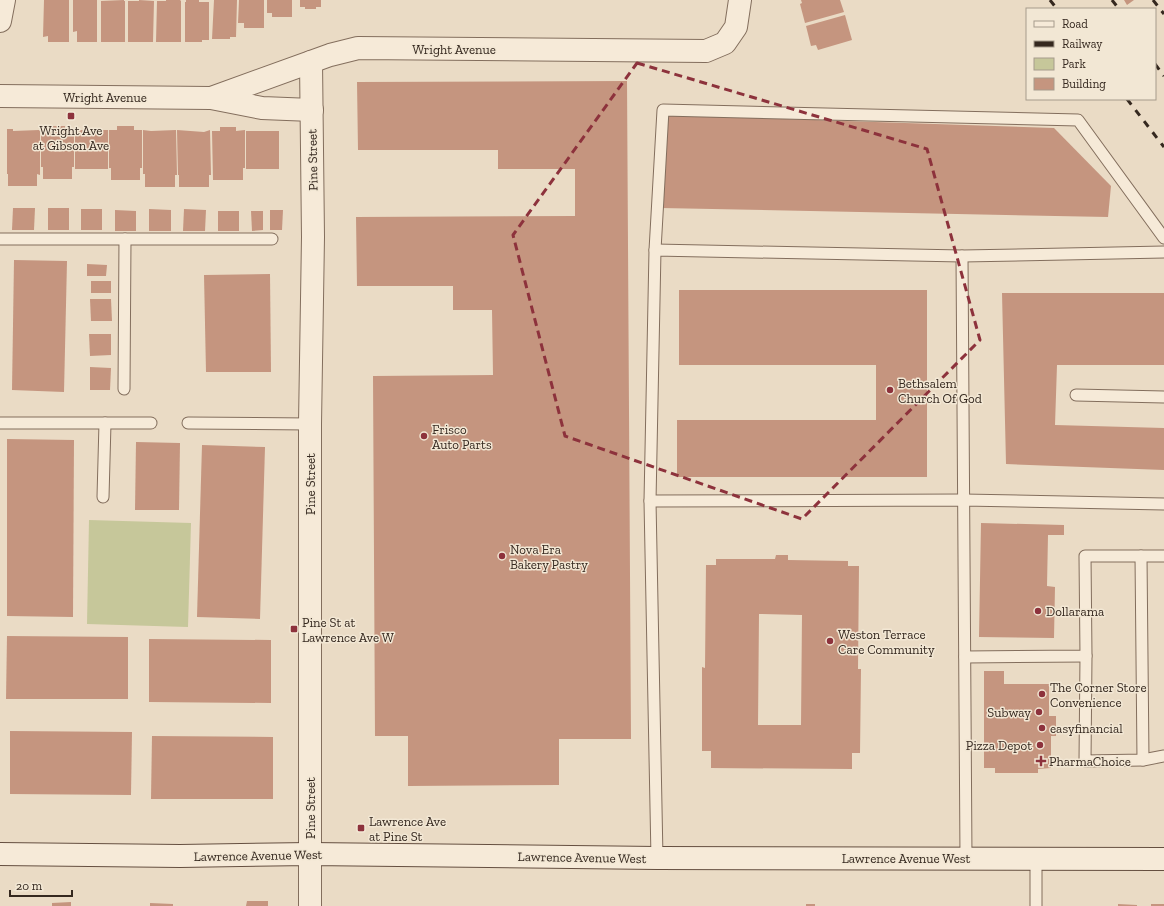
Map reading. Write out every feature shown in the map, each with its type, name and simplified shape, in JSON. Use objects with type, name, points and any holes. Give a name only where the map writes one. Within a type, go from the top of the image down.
[{"type":"street","points":[[0,20],[4,0]]},
{"type":"street","name":"Wright Avenue","points":[[211,98],[330,54],[358,48],[706,51],[725,43],[736,27],[740,0]]},
{"type":"street","name":"Pine Street","points":[[310,906],[310,424],[313,236],[311,62]]},
{"type":"street","name":"Wright Avenue","points":[[0,96],[211,98],[262,108],[312,110]]},
{"type":"street","name":"Lawrence Avenue West","points":[[0,854],[180,856],[310,854],[657,858],[1164,859]]},
{"type":"lane","points":[[657,858],[650,501],[655,250],[663,110],[1078,120],[1164,238]]},
{"type":"lane","points":[[0,239],[272,239]]},
{"type":"lane","points":[[124,389],[125,239]]},
{"type":"lane","points":[[655,250],[962,256],[1164,252]]},
{"type":"lane","points":[[962,256],[966,858]]},
{"type":"lane","points":[[1076,395],[1164,397]]},
{"type":"lane","points":[[0,423],[151,423]]},
{"type":"lane","points":[[103,497],[105,423]]},
{"type":"lane","points":[[188,423],[310,424]]},
{"type":"lane","points":[[650,501],[963,500],[1164,504]]},
{"type":"lane","points":[[1164,556],[1085,556],[1085,761],[1143,760],[1164,756]]},
{"type":"lane","points":[[1141,556],[1143,760]]},
{"type":"lane","points":[[965,657],[1086,656]]},
{"type":"lane","points":[[1036,859],[1036,906]]},
{"type":"highlighted area","points":[[637,63],[927,149],[980,340],[802,519],[565,436],[513,235]]},
{"type":"green space","points":[[89,520],[191,523],[188,627],[87,624]]},
{"type":"building","points":[[44,0],[69,0],[69,42],[48,42],[48,36],[43,37]]},
{"type":"building","points":[[73,0],[97,0],[97,42],[77,42],[77,31],[73,32]]},
{"type":"building","points":[[124,0],[125,42],[101,42],[101,1]]},
{"type":"building","points":[[186,0],[209,2],[209,40],[202,40],[202,42],[185,42]]},
{"type":"building","points":[[214,0],[237,0],[236,37],[230,37],[230,39],[212,39]]},
{"type":"building","points":[[239,0],[264,0],[264,28],[244,28],[244,23],[238,23]]},
{"type":"building","points":[[267,0],[292,0],[292,17],[272,17],[272,13],[267,13]]},
{"type":"building","points":[[300,0],[321,0],[321,7],[316,7],[316,9],[305,9],[305,7],[300,7]]},
{"type":"building","points":[[801,0],[840,0],[844,12],[805,23],[800,4],[802,3]]},
{"type":"building","points":[[1124,0],[1134,0],[1127,5]]},
{"type":"building","points":[[128,1],[154,1],[153,42],[128,42]]},
{"type":"building","points":[[157,1],[181,1],[181,42],[156,42]]},
{"type":"building","points":[[845,15],[852,40],[818,50],[816,45],[811,46],[806,26]]},
{"type":"building","name":"Nova Era Bakery Pastry","points":[[627,81],[631,739],[559,739],[559,785],[408,786],[408,736],[375,736],[373,376],[493,375],[492,310],[453,310],[453,286],[357,286],[356,217],[575,216],[575,169],[498,169],[498,150],[358,150],[357,82]]},
{"type":"building","points":[[665,115],[1054,128],[1111,186],[1108,217],[661,208]]},
{"type":"building","points":[[49,126],[65,126],[65,130],[74,129],[74,167],[72,167],[72,179],[43,179],[43,167],[41,167],[41,130],[49,130]]},
{"type":"building","points":[[117,126],[134,126],[134,130],[142,130],[142,168],[140,168],[140,180],[111,180],[111,168],[109,168],[109,130],[117,130]]},
{"type":"building","points":[[220,127],[236,127],[236,131],[245,130],[245,168],[243,168],[243,180],[213,180],[212,131],[220,131]]},
{"type":"building","points":[[7,129],[13,129],[13,131],[40,131],[40,175],[37,174],[37,186],[8,186]]},
{"type":"building","points":[[75,130],[108,130],[108,169],[75,169]]},
{"type":"building","points":[[143,130],[176,130],[177,175],[175,175],[175,187],[145,187],[145,174],[143,174]]},
{"type":"building","points":[[177,130],[204,132],[210,130],[211,175],[209,175],[209,187],[179,187]]},
{"type":"building","points":[[246,131],[279,131],[279,169],[246,169]]},
{"type":"building","points":[[13,208],[35,208],[34,230],[12,230]]},
{"type":"building","points":[[48,208],[69,208],[69,230],[48,230]]},
{"type":"building","points":[[81,209],[102,209],[102,230],[81,230]]},
{"type":"building","points":[[149,209],[171,210],[171,231],[149,231]]},
{"type":"building","points":[[184,209],[206,210],[205,231],[183,231]]},
{"type":"building","points":[[115,210],[136,211],[136,231],[115,231]]},
{"type":"building","points":[[270,210],[283,210],[282,230],[270,230]]},
{"type":"building","points":[[218,211],[239,211],[239,231],[218,231]]},
{"type":"building","points":[[251,211],[263,211],[263,230],[252,231]]},
{"type":"building","points":[[14,260],[67,261],[64,392],[12,390]]},
{"type":"building","points":[[87,264],[107,265],[106,276],[87,276]]},
{"type":"building","points":[[270,274],[271,372],[206,372],[204,275]]},
{"type":"building","points":[[91,281],[111,281],[111,293],[91,293]]},
{"type":"building","points":[[679,290],[927,290],[927,477],[677,477],[677,420],[876,420],[876,365],[679,365]]},
{"type":"building","points":[[1002,293],[1164,293],[1164,365],[1057,365],[1055,425],[1164,428],[1164,470],[1006,464]]},
{"type":"building","points":[[90,299],[111,299],[112,321],[91,321]]},
{"type":"building","points":[[89,334],[111,334],[111,355],[90,356]]},
{"type":"building","points":[[90,367],[111,368],[110,390],[90,390]]},
{"type":"building","points":[[7,439],[74,440],[73,617],[7,616]]},
{"type":"building","points":[[136,442],[180,443],[179,510],[135,510]]},
{"type":"building","points":[[202,445],[265,447],[260,619],[197,617]]},
{"type":"building","points":[[981,523],[1064,525],[1064,535],[1048,535],[1047,586],[1055,587],[1054,638],[979,637]]},
{"type":"building","name":"Weston Terrace Care Community","points":[[776,555],[788,555],[788,560],[848,561],[848,566],[859,566],[858,669],[861,669],[860,753],[852,753],[852,769],[711,768],[711,751],[702,751],[702,667],[705,668],[706,565],[716,565],[716,559],[775,559]],"holes":[[[759,614],[802,615],[801,725],[758,725]]]},
{"type":"building","points":[[7,636],[128,637],[128,699],[6,699]]},
{"type":"building","points":[[149,639],[271,640],[271,703],[149,702]]},
{"type":"building","points":[[984,671],[1004,671],[1004,684],[1049,684],[1049,716],[1056,716],[1056,736],[1051,736],[1051,768],[1038,769],[1038,773],[995,773],[995,768],[984,768]]},
{"type":"building","points":[[10,731],[132,732],[131,795],[10,794]]},
{"type":"building","points":[[152,736],[273,737],[273,799],[151,799]]},
{"type":"building","points":[[247,901],[268,901],[268,906],[246,906]]},
{"type":"building","points":[[71,902],[71,906],[52,906],[52,903]]},
{"type":"building","points":[[150,903],[173,904],[173,906],[150,906]]},
{"type":"building","points":[[806,904],[815,904],[815,906],[806,906]]},
{"type":"building","points":[[1118,904],[1137,905],[1137,906],[1118,906]]},
{"type":"building","points":[[1151,904],[1164,904],[1164,906],[1151,906]]},
{"type":"railway","points":[[1050,0],[1056,8]]},
{"type":"railway","points":[[1112,0],[1118,8]]},
{"type":"railway","points":[[1153,0],[1164,14]]},
{"type":"railway","points":[[1156,65],[1164,76]]},
{"type":"railway","points":[[1128,100],[1164,147]]},
{"type":"place","name":"Wright Ave at Gibson Ave","points":[[71,116]]},
{"type":"place","name":"Bethsalem Church Of God","points":[[890,390]]},
{"type":"place","name":"Frisco Auto Parts","points":[[424,436]]},
{"type":"place","name":"Nova Era Bakery Pastry","points":[[502,556]]},
{"type":"place","name":"Dollarama","points":[[1038,611]]},
{"type":"place","name":"Pine St at Lawrence Ave W","points":[[294,629]]},
{"type":"place","name":"Weston Terrace Care Community","points":[[830,641]]},
{"type":"place","name":"The Corner Store Convenience","points":[[1042,694]]},
{"type":"place","name":"Subway","points":[[1039,712]]},
{"type":"place","name":"easyfinancial","points":[[1042,728]]},
{"type":"place","name":"Pizza Depot","points":[[1040,745]]},
{"type":"place","name":"PharmaChoice","points":[[1041,761]]},
{"type":"place","name":"Lawrence Ave at Pine St","points":[[361,828]]}]
